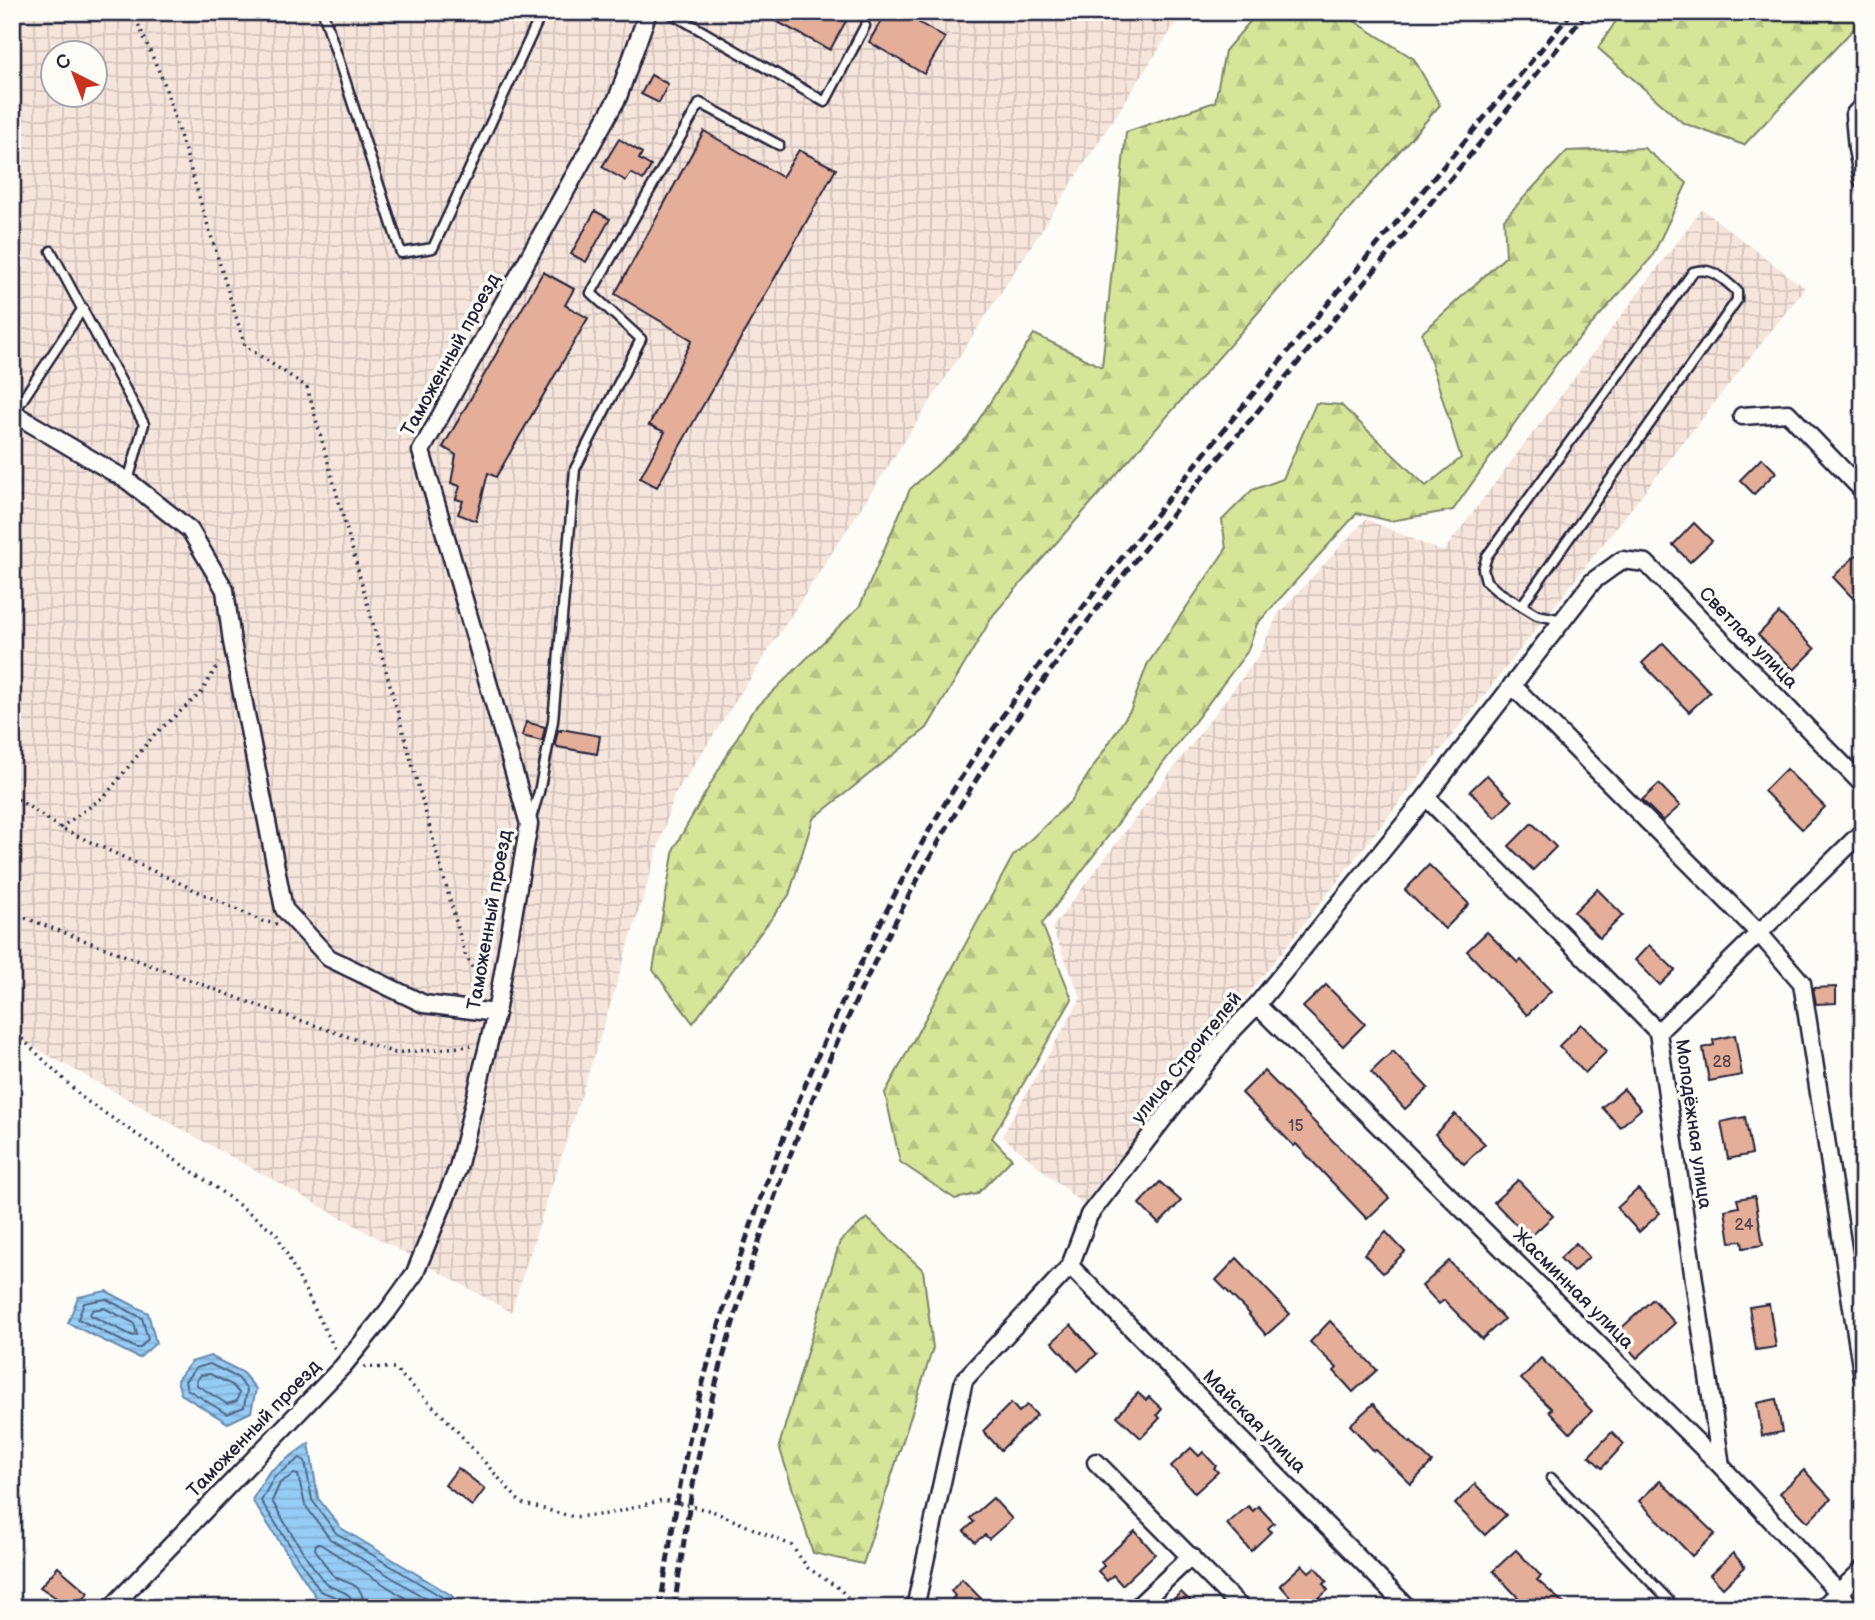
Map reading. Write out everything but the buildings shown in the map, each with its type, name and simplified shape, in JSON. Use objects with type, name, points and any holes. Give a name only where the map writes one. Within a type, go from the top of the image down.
[{"type":"street","name":"Таможенный проезд","points":[[111,1608],[344,1366],[415,1273],[458,1168],[496,1013],[529,824],[421,451],[618,97],[648,12]]},
{"type":"street","points":[[1863,105],[1854,115],[1863,180]]},
{"type":"street","points":[[1742,416],[1788,413],[1863,491]]},
{"type":"street","points":[[13,414],[128,481],[190,530],[225,590],[232,642],[284,909],[329,958],[424,1004],[496,1013]]},
{"type":"street","name":"Светлая улица","points":[[1593,581],[1622,560],[1646,563],[1863,785]]},
{"type":"street","name":"улица Строителей","points":[[915,1608],[964,1380],[1070,1266],[1089,1215],[1229,1034],[1257,1005],[1426,797],[1593,581]]},
{"type":"street","points":[[1512,685],[1759,932],[1802,983],[1863,1379]]},
{"type":"street","name":"Молодёжная улица","points":[[1426,797],[1658,1031],[1721,1466]]},
{"type":"street","points":[[1658,1031],[1863,831]]},
{"type":"street","name":"Жасминная улица","points":[[1257,1005],[1721,1466],[1853,1608]]},
{"type":"street","name":"Майская улица","points":[[1070,1266],[1408,1608]]},
{"type":"street","points":[[1096,1462],[1241,1608]]},
{"type":"street","points":[[1136,1608],[1191,1556]]},
{"type":"street","points":[[1822,1608],[1863,1569]]},
{"type":"lane","points":[[323,12],[401,253],[433,248],[542,12]]},
{"type":"lane","points":[[669,12],[825,102],[865,26]]},
{"type":"lane","points":[[529,824],[539,792],[553,722],[575,469],[641,339],[591,293],[700,103],[779,145]]},
{"type":"lane","points":[[51,251],[144,424],[128,481]]},
{"type":"lane","points":[[1522,605],[1737,300],[1737,291],[1716,273],[1702,270],[1693,272],[1487,556],[1483,569],[1486,581],[1497,592],[1537,615],[1563,620]]},
{"type":"lane","points":[[13,414],[83,308]]},
{"type":"lane","points":[[1551,1478],[1676,1608]]},
{"type":"path","points":[[134,12],[164,83],[245,346],[307,387],[465,954],[496,1013]]},
{"type":"path","points":[[60,828],[105,796],[154,735],[201,693],[232,642]]},
{"type":"path","points":[[12,795],[60,828],[262,921],[302,929]]},
{"type":"path","points":[[12,913],[259,1006],[395,1053],[487,1045]]},
{"type":"path","points":[[12,1029],[85,1100],[211,1184],[276,1233],[344,1366],[394,1368],[449,1421],[521,1503],[574,1517],[608,1514],[663,1500],[712,1511],[791,1545],[808,1567],[840,1589],[856,1608]]},
{"type":"shaded area","points":[[12,12],[1183,12],[674,796],[604,1025],[511,1312],[12,1035]]},
{"type":"shaded area","points":[[1702,209],[1805,288],[1083,1204],[1002,1136],[1081,998],[1052,928],[1258,657],[1278,614],[1366,519],[1443,552]]},
{"type":"green space","points":[[1258,12],[1340,12],[1414,59],[1440,105],[994,614],[927,728],[813,819],[789,895],[693,1023],[653,970],[674,848],[751,713],[860,606],[910,489],[967,438],[1034,334],[1102,367],[1126,132],[1215,102],[1225,51]]},
{"type":"green space","points":[[1622,12],[1863,12],[1863,19],[1744,145],[1683,123],[1598,48]]},
{"type":"green space","points":[[1644,148],[1687,183],[1652,257],[1558,362],[1453,510],[1390,521],[1357,513],[1257,624],[1247,652],[1042,924],[1072,999],[992,1138],[1012,1159],[977,1194],[955,1199],[900,1162],[885,1093],[1013,856],[1071,801],[1131,709],[1147,665],[1226,549],[1222,520],[1252,490],[1283,479],[1316,403],[1341,405],[1426,486],[1461,458],[1422,333],[1506,256],[1504,219],[1567,151]]},
{"type":"green space","points":[[867,1218],[923,1270],[933,1348],[863,1564],[813,1553],[779,1446],[840,1241]]},
{"type":"water","points":[[106,1291],[148,1313],[156,1343],[139,1358],[68,1323],[78,1297]]},
{"type":"water","points":[[210,1356],[242,1372],[256,1389],[251,1412],[228,1423],[181,1394],[177,1380],[191,1362]]},
{"type":"water","points":[[309,1443],[318,1498],[341,1528],[451,1595],[463,1608],[347,1608],[316,1597],[252,1500],[269,1472]]},
{"type":"railway","points":[[660,1608],[695,1414],[745,1242],[787,1129],[834,1019],[928,833],[986,740],[1092,596],[1251,396],[1572,12]]},
{"type":"railway","points":[[674,1608],[702,1438],[729,1337],[779,1185],[839,1037],[910,893],[949,824],[1017,718],[1131,565],[1587,12]]}]
